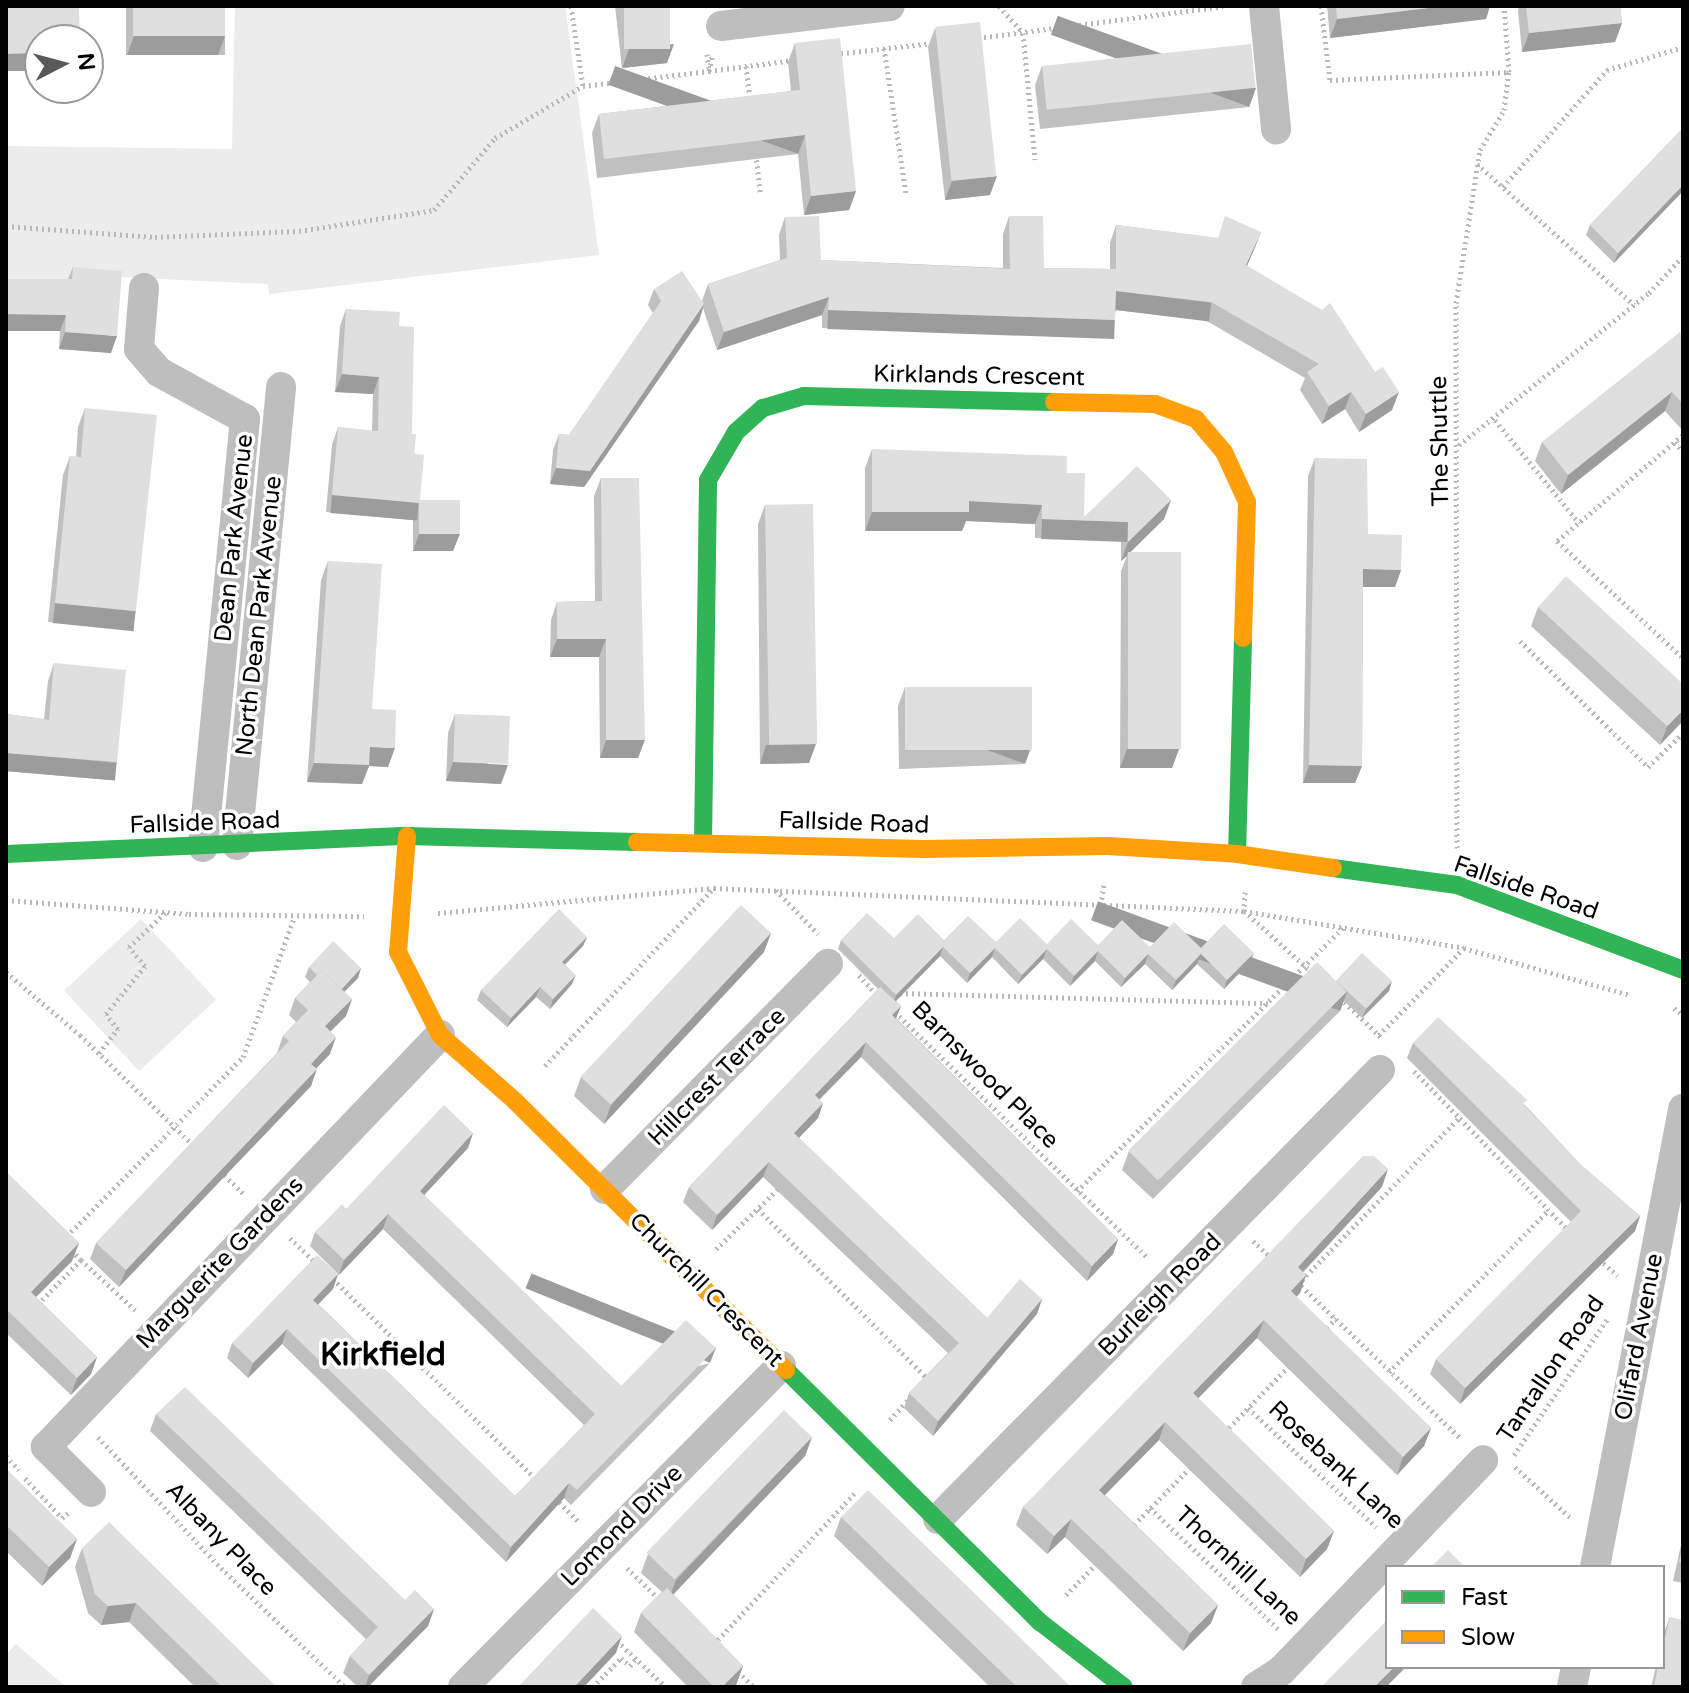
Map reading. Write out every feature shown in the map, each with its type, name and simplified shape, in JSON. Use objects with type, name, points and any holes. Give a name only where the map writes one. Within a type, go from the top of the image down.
[{"type":"street","points":[[721,26],[890,6]]},
{"type":"street","points":[[1264,6],[1276,129]]},
{"type":"street","name":"Dean Park Avenue","points":[[144,288],[139,349],[159,372],[245,419],[203,847]]},
{"type":"street","name":"North Dean Park Avenue","points":[[237,845],[281,387]]},
{"type":"street","name":"Kirklands Crescent","points":[[703,842],[708,480],[736,432],[763,408],[804,396],[1155,404],[1196,419],[1224,452],[1247,502],[1237,854]]},
{"type":"street","name":"Fallside Road","points":[[6,854],[407,836],[923,849],[1108,846],[1237,854],[1457,885],[1683,970]]},
{"type":"street","name":"Churchill Crescent","points":[[407,836],[398,952],[440,1035],[605,1189],[1040,1622],[1124,1687]]},
{"type":"street","name":"Hillcrest Terrace","points":[[605,1189],[837,960]]},
{"type":"street","name":"Marguerite Gardens","points":[[91,1492],[46,1447],[440,1035]]},
{"type":"street","name":"Burleigh Road","points":[[938,1519],[1391,1059]]},
{"type":"street","name":"Olifard Avenue","points":[[1598,1556],[1638,1290],[1683,1108]]},
{"type":"street","name":"Lomond Drive","points":[[463,1687],[781,1366]]},
{"type":"street","points":[[1256,1687],[1301,1650],[1399,1548],[1496,1461]]},
{"type":"path","points":[[571,6],[583,86]]},
{"type":"path","points":[[999,6],[1023,33],[1035,159]]},
{"type":"path","points":[[961,40],[1223,6]]},
{"type":"path","points":[[1321,6],[1330,80],[1509,72]]},
{"type":"path","name":"The Shuttle","points":[[1457,885],[1456,303],[1477,164],[1504,110],[1509,72],[1504,6]]},
{"type":"path","points":[[709,71],[721,26]]},
{"type":"path","points":[[823,56],[946,41]]},
{"type":"path","points":[[1503,187],[1607,70],[1683,47]]},
{"type":"path","points":[[884,48],[906,194]]},
{"type":"path","points":[[6,226],[155,237],[299,231],[434,210],[495,138],[583,86],[807,58]]},
{"type":"path","points":[[746,66],[751,113]]},
{"type":"path","points":[[755,145],[760,193]]},
{"type":"path","points":[[1477,164],[1634,305]]},
{"type":"path","points":[[1458,445],[1495,420],[1634,305],[1683,256]]},
{"type":"path","points":[[1495,420],[1579,523]]},
{"type":"path","points":[[1683,435],[1557,541],[1683,658]]},
{"type":"path","points":[[1675,442],[1683,452]]},
{"type":"path","points":[[1520,641],[1648,767],[1683,733]]},
{"type":"path","points":[[545,1066],[714,888]]},
{"type":"path","points":[[6,900],[166,912],[401,917],[714,888],[1244,911],[1464,948],[1644,999]]},
{"type":"path","name":"Barnswood Place","points":[[776,890],[837,960],[875,992],[1173,1281]]},
{"type":"path","points":[[1244,911],[1316,976]]},
{"type":"path","points":[[99,1053],[118,1029],[106,1014],[145,966],[129,947],[166,912]]},
{"type":"path","points":[[62,1241],[243,1057],[295,915]]},
{"type":"path","points":[[1077,1191],[1343,928]]},
{"type":"path","points":[[1379,1035],[1464,948]]},
{"type":"path","points":[[6,972],[99,1053],[320,1267]]},
{"type":"path","points":[[875,992],[1268,1003]]},
{"type":"path","points":[[1337,995],[1379,1035],[1391,1059],[1459,1118],[1571,1233]]},
{"type":"path","points":[[1659,1003],[1683,1015]]},
{"type":"path","points":[[1299,1284],[1459,1118]]},
{"type":"path","points":[[690,1273],[787,1180]]},
{"type":"path","points":[[758,1209],[930,1377],[865,1447]]},
{"type":"path","points":[[1389,1372],[1548,1211]]},
{"type":"path","points":[[1232,1221],[1278,1264]]},
{"type":"path","points":[[52,1231],[156,1329]]},
{"type":"path","name":"Tantallon Road","points":[[1288,1274],[1389,1372],[1496,1461],[1638,1290],[1594,1254]]},
{"type":"path","points":[[27,1314],[81,1260]]},
{"type":"path","points":[[331,1277],[668,1607]]},
{"type":"path","points":[[1314,1340],[1336,1318]]},
{"type":"path","points":[[1216,1441],[1292,1363]]},
{"type":"path","name":"Rosebank Lane","points":[[1248,1408],[1399,1548]]},
{"type":"path","name":"Albany Place","points":[[76,1413],[221,1568],[345,1687]]},
{"type":"path","points":[[1128,1531],[1205,1453]]},
{"type":"path","points":[[1496,1461],[1598,1556]]},
{"type":"path","points":[[711,1647],[882,1464]]},
{"type":"path","name":"Thornhill Lane","points":[[1150,1508],[1301,1650]]},
{"type":"path","points":[[1040,1622],[1106,1554]]},
{"type":"path","points":[[700,1637],[722,1657]]},
{"type":"path","points":[[615,1638],[666,1687]]},
{"type":"path","points":[[593,1687],[621,1658],[630,1666],[636,1658]]},
{"type":"path","points":[[732,1667],[754,1687]]},
{"type":"shaded area","points":[[235,6],[565,6],[599,255],[269,294],[268,284],[97,276],[6,285],[6,146],[232,149]]},
{"type":"shaded area","points":[[141,919],[216,999],[139,1071],[64,991]]},
{"type":"shaded area","points":[[16,1644],[66,1687],[6,1687],[6,1655]]},
{"type":"building","points":[[6,6],[79,6],[80,24],[24,24],[24,53],[6,54]]},
{"type":"building","points":[[133,6],[225,6],[225,36],[133,36]]},
{"type":"building","points":[[624,6],[670,6],[670,49],[624,49]]},
{"type":"building","points":[[1336,6],[1445,6],[1337,19]]},
{"type":"building","points":[[1526,6],[1620,6],[1622,23],[1529,33]]},
{"type":"building","points":[[980,22],[996,176],[951,181],[935,27]]},
{"type":"building","points":[[840,38],[856,191],[811,196],[805,135],[604,159],[599,114],[800,90],[795,43]]},
{"type":"building","points":[[1251,44],[1256,88],[1047,110],[1042,66]]},
{"type":"building","points":[[1683,128],[1683,185],[1618,253],[1590,225]]},
{"type":"building","points":[[819,216],[821,260],[1010,269],[1009,216],[1043,216],[1044,268],[1116,269],[1116,225],[1218,238],[1225,216],[1261,232],[1246,265],[1322,310],[1330,303],[1375,372],[1383,367],[1399,392],[1366,414],[1351,392],[1329,406],[1307,372],[1319,364],[1211,302],[1116,291],[1115,320],[828,310],[829,297],[724,332],[708,284],[787,258],[785,217]]},
{"type":"building","points":[[73,267],[122,271],[117,336],[65,332],[66,315],[6,314],[6,279],[72,279]]},
{"type":"building","points":[[682,271],[704,304],[590,471],[556,468],[559,434],[569,435],[661,301],[654,289]]},
{"type":"building","points":[[346,309],[400,312],[399,326],[414,327],[412,434],[416,434],[414,454],[424,455],[420,500],[460,500],[460,534],[419,534],[419,503],[332,495],[338,427],[378,431],[379,377],[342,374]]},
{"type":"building","points":[[1680,332],[1683,337],[1683,404],[1672,392],[1568,475],[1542,442]]},
{"type":"building","points":[[85,408],[157,415],[136,611],[55,603],[70,456],[81,457]]},
{"type":"building","points":[[872,449],[1067,456],[1067,473],[1085,473],[1084,517],[1137,466],[1171,500],[1128,542],[1128,522],[1042,519],[1042,505],[969,501],[969,512],[872,512]]},
{"type":"building","points":[[1315,458],[1367,459],[1368,534],[1402,535],[1401,570],[1363,569],[1362,766],[1309,765]]},
{"type":"building","points":[[601,478],[639,478],[645,740],[606,740],[606,639],[557,639],[557,602],[602,601]]},
{"type":"building","points":[[813,504],[817,744],[769,745],[765,505]]},
{"type":"building","points":[[1128,552],[1181,552],[1181,749],[1128,749]]},
{"type":"building","points":[[328,561],[382,564],[372,709],[396,710],[395,748],[370,747],[369,765],[314,763]]},
{"type":"building","points":[[1566,576],[1683,684],[1683,710],[1667,726],[1538,607]]},
{"type":"building","points":[[54,663],[126,670],[117,762],[6,753],[6,714],[49,720]]},
{"type":"building","points":[[905,687],[1032,687],[1032,750],[905,750]]},
{"type":"building","points":[[455,714],[510,716],[508,764],[453,762]]},
{"type":"building","points":[[741,905],[771,933],[611,1105],[581,1077]]},
{"type":"building","points":[[559,909],[587,937],[562,962],[576,975],[553,999],[540,987],[511,1018],[481,990]]},
{"type":"building","points":[[867,913],[894,938],[918,914],[944,940],[968,916],[996,942],[1020,918],[1047,944],[1071,919],[1098,945],[1122,920],[1150,947],[1174,922],[1201,948],[1224,924],[1254,953],[1227,980],[1201,954],[1176,980],[1148,954],[1125,978],[1098,951],[1074,976],[1047,949],[1022,975],[995,948],[970,973],[943,947],[896,995],[841,940]]},
{"type":"building","points":[[333,941],[361,968],[342,989],[322,970],[317,975],[309,967]]},
{"type":"building","points":[[1362,953],[1392,981],[1366,1009],[1336,981]]},
{"type":"building","points":[[1317,962],[1347,992],[1158,1180],[1128,1151]]},
{"type":"building","points":[[322,970],[352,999],[325,1026],[336,1037],[311,1064],[317,1069],[126,1270],[96,1243],[289,1041],[283,1036],[308,1010],[295,998]]},
{"type":"building","points":[[880,987],[901,1006],[892,1015],[1118,1239],[1092,1266],[866,1042],[815,1095],[823,1103],[794,1133],[987,1318],[1020,1279],[1042,1299],[938,1421],[909,1393],[959,1343],[769,1162],[717,1215],[689,1187]]},
{"type":"building","points":[[1438,1017],[1527,1100],[1523,1104],[1580,1164],[1640,1216],[1465,1388],[1436,1359],[1581,1211],[1413,1043]]},
{"type":"building","points":[[444,1105],[473,1133],[420,1191],[621,1386],[686,1320],[716,1348],[577,1490],[569,1483],[511,1547],[287,1329],[253,1363],[232,1343],[317,1255],[338,1274],[313,1300],[515,1496],[595,1414],[388,1214],[344,1260],[315,1232],[342,1204],[346,1209]]},
{"type":"building","points":[[1363,1156],[1374,1156],[1388,1169],[1298,1267],[1306,1275],[1291,1291],[1431,1428],[1403,1457],[1264,1320],[1193,1393],[1334,1531],[1306,1559],[1165,1422],[1099,1490],[1218,1605],[1190,1633],[1071,1519],[1054,1536],[1023,1507]]},
{"type":"building","points":[[6,1172],[79,1243],[31,1292],[97,1357],[77,1378],[6,1309]]},
{"type":"building","points":[[185,1387],[405,1600],[415,1590],[434,1609],[369,1675],[350,1656],[378,1627],[156,1414]]},
{"type":"building","points":[[784,1410],[812,1437],[675,1580],[646,1552]]},
{"type":"building","points":[[6,1469],[77,1539],[49,1567],[6,1525]]},
{"type":"building","points":[[868,1490],[1071,1687],[1017,1687],[841,1517]]},
{"type":"building","points":[[109,1522],[277,1687],[222,1687],[136,1603],[108,1606],[95,1594],[82,1548]]},
{"type":"building","points":[[1448,1550],[1463,1565],[1433,1565]]},
{"type":"building","points":[[667,1588],[743,1666],[722,1687],[714,1687],[641,1613]]},
{"type":"building","points":[[593,1608],[622,1636],[574,1687],[518,1687]]},
{"type":"building","points":[[1670,1617],[1683,1620],[1683,1687],[1654,1686],[1658,1669],[1665,1669],[1665,1638]]},
{"type":"building","points":[[1385,1622],[1385,1669],[1392,1669],[1374,1687],[1321,1687]]},
{"type":"traffic: fast","points":[[703,842],[708,480],[736,432],[763,408],[804,396],[1054,402]]},
{"type":"traffic: fast","points":[[1237,854],[1243,638]]},
{"type":"traffic: fast","points":[[6,854],[407,836],[637,842]]},
{"type":"traffic: fast","points":[[1333,868],[1457,885],[1683,970]]},
{"type":"traffic: fast","points":[[786,1370],[1040,1622],[1124,1687]]},
{"type":"traffic: slow","points":[[1054,402],[1155,404],[1196,419],[1224,452],[1247,502],[1243,638]]},
{"type":"traffic: slow","points":[[407,836],[398,952],[440,1035],[515,1101],[786,1370]]},
{"type":"traffic: slow","points":[[637,842],[923,849],[1108,846],[1237,854],[1333,868]]},
{"type":"district","name":"Kirkfield","points":[[383,1355]]}]
